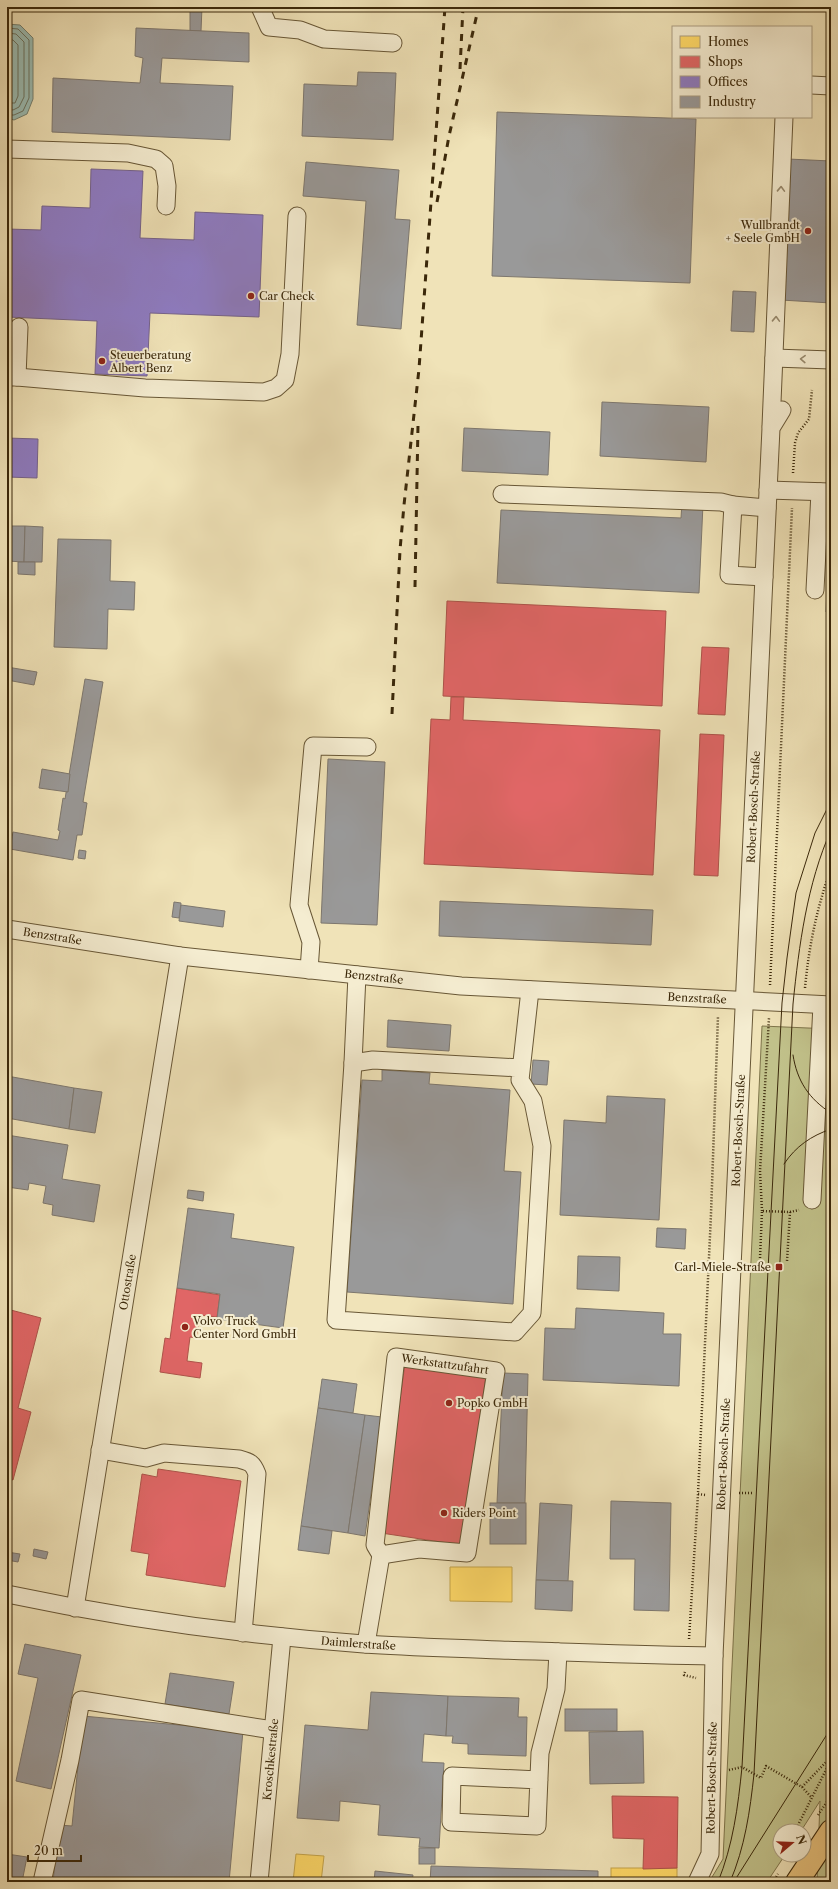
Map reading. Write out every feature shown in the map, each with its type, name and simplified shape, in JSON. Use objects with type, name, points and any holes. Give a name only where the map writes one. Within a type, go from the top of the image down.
[{"type":"main road","points":[[797,1882],[831,1831]]},
{"type":"street","points":[[260,7],[269,27],[300,30],[324,39],[394,43]]},
{"type":"street","points":[[812,85],[831,86]]},
{"type":"street","points":[[771,428],[784,118]]},
{"type":"street","points":[[7,149],[128,153],[156,159],[164,166],[167,186],[166,206]]},
{"type":"street","points":[[19,327],[12,377],[152,388],[264,392],[276,388],[285,380],[290,354],[297,216]]},
{"type":"street","points":[[774,358],[831,360]]},
{"type":"street","name":"Robert-Bosch-Straße","points":[[697,1882],[710,1854],[710,1773],[714,1656],[743,1000],[767,508],[771,428],[782,410]]},
{"type":"street","points":[[768,490],[825,492],[815,590]]},
{"type":"street","points":[[502,494],[721,502],[734,505],[767,508]]},
{"type":"street","points":[[734,505],[729,575],[764,577]]},
{"type":"street","points":[[309,970],[311,942],[299,905],[313,746],[367,747]]},
{"type":"street","name":"Benzstraße","points":[[7,929],[180,956],[461,986],[743,1000]]},
{"type":"street","name":"Ottostraße","points":[[75,1608],[180,956]]},
{"type":"street","points":[[357,975],[353,1063],[336,1320],[515,1332],[532,1312],[542,1146],[533,1101],[520,1080],[520,1068],[530,990]]},
{"type":"street","points":[[743,1000],[770,1003],[827,1005],[812,1200]]},
{"type":"street","points":[[353,1063],[373,1060],[520,1068]]},
{"type":"street","name":"Werkstattzufahrt","points":[[396,1356],[496,1371],[467,1553],[419,1549],[381,1555],[375,1545],[396,1356]]},
{"type":"street","points":[[100,1450],[146,1458],[164,1452],[238,1459],[250,1462],[254,1466],[257,1474],[243,1633]]},
{"type":"street","points":[[366,1644],[381,1555]]},
{"type":"street","name":"Daimlerstraße","points":[[7,1594],[75,1608],[178,1625],[282,1637],[366,1644],[558,1652],[714,1656]]},
{"type":"street","name":"Kroschkestraße","points":[[259,1882],[282,1637]]},
{"type":"street","points":[[539,1780],[452,1776],[451,1822],[537,1826],[539,1780],[540,1754],[556,1689],[558,1652]]},
{"type":"street","points":[[42,1882],[70,1760],[81,1700],[273,1730]]},
{"type":"path","points":[[760,1258],[762,1211],[760,1171],[770,1003],[795,443],[798,433],[809,419],[812,390]]},
{"type":"path","points":[[803,1004],[810,945],[824,889],[831,868]]},
{"type":"path","points":[[718,999],[711,1222],[698,1494],[729,1497],[737,1493],[752,1493]]},
{"type":"path","points":[[762,1211],[790,1212],[787,1260]]},
{"type":"path","points":[[802,1787],[831,1758]]},
{"type":"path","points":[[799,1823],[831,1758]]},
{"type":"path","points":[[710,1773],[742,1767],[761,1778],[766,1766],[802,1787],[812,1798]]},
{"type":"green space","points":[[762,1026],[831,1029],[831,1882],[817,1882],[820,1801],[806,1823],[772,1823],[772,1863],[780,1863],[767,1882],[709,1882],[723,1859]]},
{"type":"water","points":[[7,24],[20,25],[33,38],[33,99],[27,114],[14,120],[7,118]]},
{"type":"building: Homes","points":[[450,1567],[512,1567],[512,1602],[450,1601]]},
{"type":"building: Homes","points":[[296,1854],[324,1856],[321,1882],[293,1882]]},
{"type":"building: Homes","points":[[611,1868],[677,1868],[677,1882],[611,1882]]},
{"type":"building: Shops","points":[[447,601],[666,611],[662,706],[443,696]]},
{"type":"building: Shops","points":[[702,647],[729,648],[725,715],[698,714]]},
{"type":"building: Shops","points":[[451,697],[464,697],[463,720],[660,730],[653,875],[424,864],[431,719],[450,720]]},
{"type":"building: Shops","points":[[700,734],[724,735],[718,876],[694,875]]},
{"type":"building: Shops","name":"Volvo Truck Center Nord GmbH","points":[[177,1288],[220,1295],[217,1317],[200,1315],[196,1338],[190,1337],[187,1361],[202,1363],[200,1378],[160,1372],[165,1338],[170,1339]]},
{"type":"building: Shops","points":[[7,1309],[41,1318],[18,1408],[31,1412],[13,1480],[7,1478]]},
{"type":"building: Shops","points":[[405,1364],[486,1376],[461,1545],[381,1533]]},
{"type":"building: Shops","points":[[158,1469],[241,1481],[225,1587],[146,1575],[149,1554],[131,1551],[142,1474],[157,1477]]},
{"type":"building: Shops","points":[[612,1796],[678,1797],[677,1868],[643,1869],[644,1839],[613,1838]]},
{"type":"building: Offices","points":[[91,169],[143,171],[140,238],[194,240],[195,212],[263,215],[259,317],[150,313],[147,376],[95,374],[97,321],[7,317],[7,229],[41,230],[42,206],[90,208]]},
{"type":"building: Offices","points":[[7,438],[38,439],[37,478],[7,477]]},
{"type":"building: Industry","points":[[190,7],[202,7],[201,31],[190,31]]},
{"type":"building: Industry","points":[[136,28],[249,33],[249,62],[162,58],[160,83],[233,86],[230,140],[52,132],[53,78],[140,83],[143,58],[135,56]]},
{"type":"building: Industry","points":[[358,72],[396,73],[393,140],[302,136],[304,84],[357,86]]},
{"type":"building: Industry","points":[[497,112],[696,119],[690,283],[492,276]]},
{"type":"building: Industry","name":"Wullbrandt + Seele GmbH","points":[[788,159],[831,161],[831,303],[781,300]]},
{"type":"building: Industry","points":[[306,162],[399,170],[395,219],[410,220],[401,329],[357,325],[366,201],[303,196]]},
{"type":"building: Industry","points":[[733,291],[756,292],[754,332],[731,331]]},
{"type":"building: Industry","points":[[602,402],[709,407],[706,462],[600,456]]},
{"type":"building: Industry","points":[[464,428],[550,432],[548,475],[462,471]]},
{"type":"building: Industry","points":[[682,503],[703,504],[699,593],[497,583],[501,510],[681,518]]},
{"type":"building: Industry","points":[[7,526],[25,526],[24,562],[7,561]]},
{"type":"building: Industry","points":[[25,526],[43,527],[42,562],[24,562]]},
{"type":"building: Industry","points":[[829,537],[831,537],[831,612],[826,612]]},
{"type":"building: Industry","points":[[58,539],[111,540],[110,581],[135,582],[134,610],[108,609],[107,649],[54,647]]},
{"type":"building: Industry","points":[[18,562],[35,562],[35,575],[18,574]]},
{"type":"building: Industry","points":[[7,667],[37,672],[34,685],[7,680]]},
{"type":"building: Industry","points":[[85,679],[103,682],[83,802],[87,803],[82,835],[77,835],[73,860],[10,849],[13,832],[58,840],[63,798],[65,799]]},
{"type":"building: Industry","points":[[328,759],[385,762],[377,925],[321,923]]},
{"type":"building: Industry","points":[[42,769],[70,774],[68,792],[39,788]]},
{"type":"building: Industry","points":[[79,850],[86,851],[85,859],[78,858]]},
{"type":"building: Industry","points":[[440,901],[653,910],[651,945],[439,936]]},
{"type":"building: Industry","points":[[174,902],[181,903],[179,918],[172,917]]},
{"type":"building: Industry","points":[[181,905],[225,911],[223,927],[179,921]]},
{"type":"building: Industry","points":[[388,1020],[451,1025],[449,1051],[387,1047]]},
{"type":"building: Industry","points":[[533,1060],[549,1061],[547,1085],[531,1084]]},
{"type":"building: Industry","points":[[382,1070],[430,1073],[429,1084],[510,1090],[504,1171],[521,1172],[513,1304],[347,1292],[362,1080],[382,1081]]},
{"type":"building: Industry","points":[[7,1076],[74,1088],[69,1129],[7,1118]]},
{"type":"building: Industry","points":[[74,1088],[102,1092],[95,1133],[69,1129]]},
{"type":"building: Industry","points":[[607,1096],[665,1099],[659,1220],[560,1215],[564,1120],[606,1123]]},
{"type":"building: Industry","points":[[7,1135],[68,1145],[62,1179],[100,1185],[94,1222],[52,1215],[53,1205],[43,1203],[46,1186],[29,1183],[28,1190],[7,1187]]},
{"type":"building: Industry","points":[[188,1190],[204,1192],[203,1201],[187,1198]]},
{"type":"building: Industry","points":[[188,1208],[234,1214],[231,1238],[294,1247],[283,1328],[217,1319],[220,1294],[177,1288]]},
{"type":"building: Industry","points":[[657,1228],[686,1229],[685,1249],[656,1247]]},
{"type":"building: Industry","points":[[578,1256],[620,1257],[619,1291],[577,1289]]},
{"type":"building: Industry","points":[[576,1308],[664,1313],[663,1334],[681,1334],[679,1386],[543,1380],[545,1328],[575,1329]]},
{"type":"building: Industry","points":[[503,1373],[528,1374],[525,1503],[497,1503]]},
{"type":"building: Industry","points":[[322,1379],[357,1384],[353,1413],[318,1408]]},
{"type":"building: Industry","points":[[318,1408],[365,1415],[348,1533],[301,1526]]},
{"type":"building: Industry","points":[[365,1415],[382,1417],[365,1536],[348,1533]]},
{"type":"building: Industry","points":[[611,1501],[671,1503],[669,1611],[634,1610],[635,1559],[610,1559]]},
{"type":"building: Industry","points":[[490,1503],[526,1503],[526,1544],[490,1544]]},
{"type":"building: Industry","points":[[540,1503],[572,1505],[568,1581],[536,1580]]},
{"type":"building: Industry","points":[[301,1526],[332,1531],[329,1554],[298,1550]]},
{"type":"building: Industry","points":[[34,1549],[48,1552],[46,1559],[33,1556]]},
{"type":"building: Industry","points":[[7,1552],[20,1554],[18,1562],[7,1560]]},
{"type":"building: Industry","points":[[536,1580],[573,1581],[572,1611],[535,1609]]},
{"type":"building: Industry","points":[[25,1644],[81,1655],[51,1789],[16,1781],[38,1678],[18,1674]]},
{"type":"building: Industry","points":[[170,1673],[234,1682],[229,1714],[165,1704]]},
{"type":"building: Industry","points":[[371,1692],[448,1696],[446,1736],[424,1734],[422,1762],[444,1763],[439,1848],[419,1847],[420,1838],[378,1835],[380,1805],[340,1801],[339,1821],[297,1818],[305,1725],[368,1730]]},
{"type":"building: Industry","points":[[448,1696],[519,1698],[518,1717],[527,1717],[526,1756],[468,1754],[468,1744],[452,1743],[453,1736],[446,1736]]},
{"type":"building: Industry","points":[[565,1709],[617,1709],[617,1731],[565,1731]]},
{"type":"building: Industry","points":[[83,1716],[243,1731],[229,1882],[53,1882],[59,1825],[72,1826]]},
{"type":"building: Industry","points":[[643,1731],[644,1783],[590,1784],[589,1732]]},
{"type":"building: Industry","points":[[419,1848],[435,1848],[435,1864],[419,1864]]},
{"type":"building: Industry","points":[[7,1854],[27,1857],[22,1882],[7,1882]]},
{"type":"building: Industry","points":[[431,1866],[598,1871],[598,1882],[430,1882]]},
{"type":"building: Industry","points":[[375,1871],[413,1875],[412,1882],[374,1882]]},
{"type":"tram line","points":[[718,1882],[728,1854],[734,1826],[742,1767],[782,1003],[796,893],[815,833],[831,801]]},
{"type":"tram line","points":[[730,1882],[740,1856],[751,1802],[754,1774],[793,1004],[805,915],[816,872],[831,830]]},
{"type":"tram line","points":[[793,1055],[798,1073],[805,1088],[816,1102],[831,1113]]},
{"type":"tram line","points":[[784,1164],[804,1142],[831,1129]]},
{"type":"tram line","points":[[735,1880],[831,1728]]},
{"type":"railway","points":[[392,714],[400,550],[419,369],[445,7]]},
{"type":"railway","points":[[460,69],[463,7]]},
{"type":"railway","points":[[437,202],[449,136],[477,14],[480,7]]},
{"type":"railway","points":[[415,587],[418,425]]},
{"type":"place","name":"Wullbrandt + Seele GmbH","points":[[808,231]]},
{"type":"place","name":"Car Check","points":[[251,296]]},
{"type":"place","name":"Steuerberatung Albert Benz","points":[[102,361]]},
{"type":"place","name":"Carl-Miele-Straße","points":[[779,1267]]},
{"type":"place","name":"Volvo Truck Center Nord GmbH","points":[[185,1327]]},
{"type":"place","name":"Popko GmbH","points":[[449,1403]]},
{"type":"place","name":"Riders Point","points":[[444,1513]]}]
